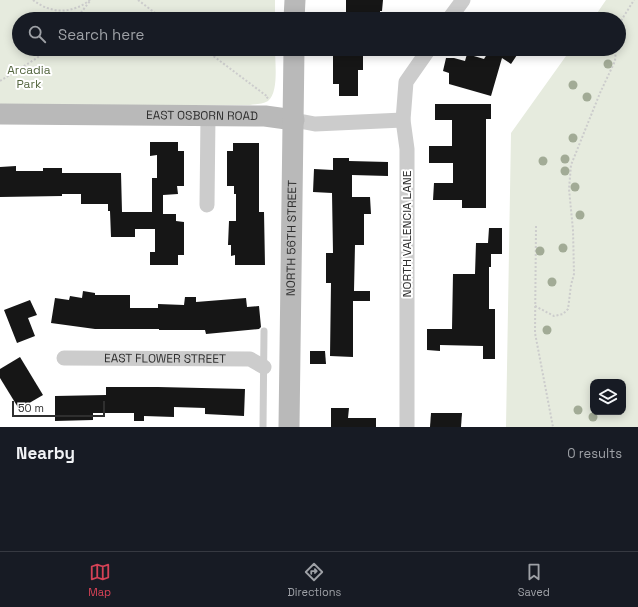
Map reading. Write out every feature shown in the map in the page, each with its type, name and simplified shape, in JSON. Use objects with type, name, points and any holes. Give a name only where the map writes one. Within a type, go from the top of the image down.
[{"type":"main road","points":[[294,0],[294,12]]},
{"type":"main road","name":"NORTH 56TH STREET","points":[[289,427],[294,56]]},
{"type":"main road","name":"EAST OSBORN ROAD","points":[[0,114],[265,116],[294,120]]},
{"type":"street","points":[[455,12],[463,0]]},
{"type":"street","name":"NORTH VALENCIA LANE","points":[[407,427],[408,149],[403,120],[406,82],[424,56]]},
{"type":"street","points":[[207,205],[208,116]]},
{"type":"street","name":"EAST OSBORN ROAD","points":[[294,120],[315,124],[403,120]]},
{"type":"street","name":"EAST FLOWER STREET","points":[[64,358],[250,359],[264,367]]},
{"type":"lane","points":[[263,427],[264,331]]},
{"type":"path","points":[[33,0],[48,8],[66,11],[80,7],[90,0]]},
{"type":"path","points":[[81,12],[90,0]]},
{"type":"path","points":[[138,0],[154,12]]},
{"type":"path","points":[[626,13],[634,0]]},
{"type":"path","points":[[0,80],[39,56]]},
{"type":"path","points":[[213,56],[268,97]]},
{"type":"path","points":[[534,306],[554,316],[563,314],[568,309],[574,274],[573,230],[569,189],[571,165],[600,93],[615,61],[615,56]]},
{"type":"path","points":[[536,226],[534,306],[535,333],[553,427]]},
{"type":"green space","name":"Arcadia Park","points":[[0,0],[275,0],[275,12],[12,12],[12,56],[275,56],[276,76],[274,91],[268,101],[250,105],[0,105]]},
{"type":"green space","points":[[606,0],[638,0],[638,427],[506,427],[511,133],[566,56],[626,56],[626,12],[598,12]]},
{"type":"building","points":[[346,0],[383,0],[382,11],[380,12],[346,12]]},
{"type":"building","points":[[333,56],[363,56],[363,70],[358,70],[358,96],[339,96],[339,84],[333,84]]},
{"type":"building","points":[[466,56],[474,56],[484,59],[486,56],[516,56],[511,64],[502,58],[491,96],[449,84],[449,73],[443,71],[446,58],[454,58],[465,61]]},
{"type":"building","points":[[435,104],[491,104],[491,119],[486,119],[486,208],[462,208],[462,200],[433,200],[434,183],[453,183],[453,163],[429,163],[429,146],[452,146],[452,120],[435,120]]},
{"type":"building","points":[[150,142],[178,142],[178,151],[184,151],[184,186],[177,186],[178,194],[163,195],[163,214],[176,214],[176,221],[184,222],[184,255],[178,255],[178,265],[150,265],[150,252],[155,252],[155,229],[135,229],[135,237],[111,237],[110,211],[108,211],[108,204],[81,204],[81,194],[62,194],[62,196],[0,197],[0,167],[16,166],[16,171],[43,171],[43,168],[62,168],[62,173],[121,173],[122,212],[152,212],[152,178],[157,178],[157,155],[150,156]]},
{"type":"building","points":[[233,143],[259,143],[259,212],[264,212],[265,265],[235,265],[235,255],[231,256],[231,245],[228,245],[229,221],[236,221],[236,194],[234,194],[234,186],[227,186],[227,151],[233,151]]},
{"type":"building","points":[[333,158],[349,158],[349,161],[388,162],[388,176],[352,175],[352,197],[370,197],[371,214],[364,214],[364,245],[355,245],[354,291],[370,291],[370,301],[353,301],[353,357],[330,356],[331,283],[326,283],[326,253],[333,253],[332,193],[313,192],[314,169],[333,170]]},
{"type":"building","points":[[489,228],[502,228],[502,254],[491,254],[491,267],[489,267],[489,309],[495,309],[495,359],[483,359],[483,346],[440,345],[440,351],[427,350],[427,329],[452,329],[453,274],[475,274],[476,243],[488,243]]},
{"type":"building","points":[[83,291],[95,293],[95,295],[130,295],[130,308],[158,308],[158,304],[184,305],[185,297],[196,297],[196,302],[246,298],[247,307],[259,306],[261,327],[259,329],[206,334],[205,330],[95,329],[51,323],[55,298],[69,300],[70,296],[82,298]]},
{"type":"building","points":[[30,300],[37,315],[28,318],[35,336],[17,343],[4,310]]},
{"type":"building","points":[[310,351],[325,351],[326,364],[310,364]]},
{"type":"building","points":[[20,357],[43,395],[19,409],[0,378],[0,369]]},
{"type":"building","points":[[106,387],[245,389],[244,416],[205,414],[205,408],[174,407],[174,417],[144,416],[144,421],[134,421],[134,413],[93,413],[93,420],[55,421],[55,396],[106,395]]},
{"type":"building","points":[[331,408],[349,408],[348,418],[376,418],[376,427],[331,427]]},
{"type":"building","points":[[431,413],[462,413],[461,427],[430,427]]}]
